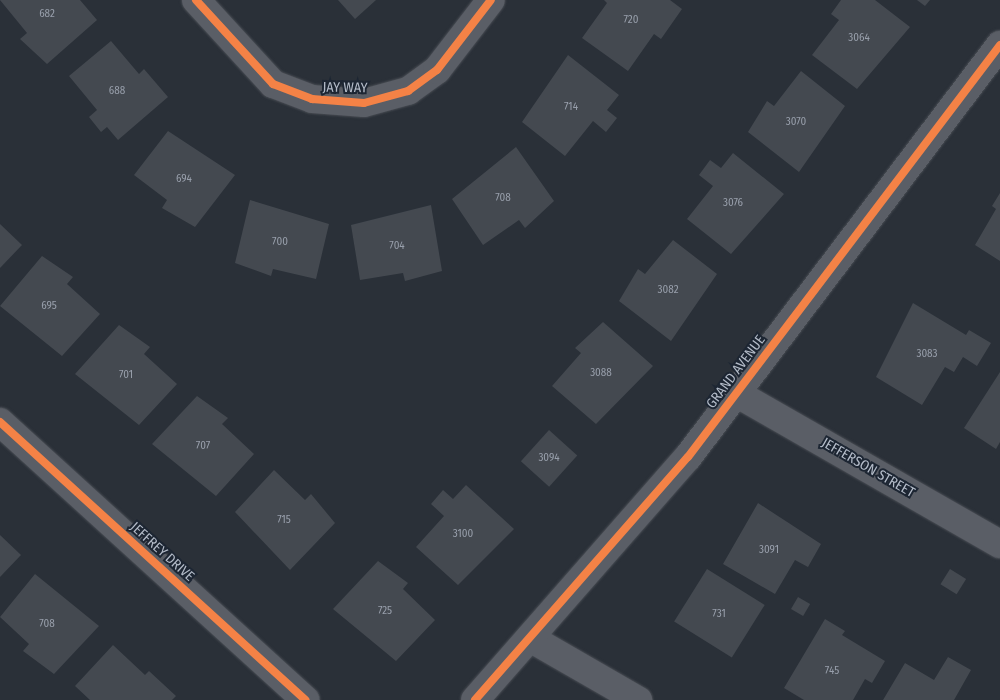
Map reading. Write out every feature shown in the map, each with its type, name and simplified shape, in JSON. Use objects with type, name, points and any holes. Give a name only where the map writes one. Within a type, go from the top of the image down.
[{"type":"street","name":"JAY WAY","points":[[196,0],[273,84],[312,99],[364,104],[408,91],[437,70],[491,0]]},
{"type":"street","name":"GRAND AVENUE","points":[[475,700],[688,457],[1000,45]]},
{"type":"street","name":"JEFFERSON STREET","points":[[736,393],[1000,544]]},
{"type":"street","name":"JEFFREY DRIVE","points":[[0,422],[306,700]]},
{"type":"street","points":[[530,638],[638,700]]},
{"type":"building","points":[[0,0],[80,0],[97,20],[47,64],[20,39],[27,33]]},
{"type":"building","points":[[338,0],[376,0],[355,19]]},
{"type":"building","points":[[604,0],[670,0],[682,9],[661,39],[654,34],[628,71],[582,38],[607,3]]},
{"type":"building","points":[[841,0],[875,0],[910,27],[857,89],[812,55],[839,20],[831,14]]},
{"type":"building","points":[[917,0],[930,0],[925,6]]},
{"type":"building","points":[[111,41],[139,74],[144,69],[168,97],[118,140],[107,127],[101,132],[89,117],[97,110],[69,76]]},
{"type":"building","points":[[568,55],[619,95],[607,110],[617,118],[606,132],[593,121],[565,156],[522,122]]},
{"type":"building","points":[[801,71],[845,106],[799,172],[748,132],[767,101],[774,106]]},
{"type":"building","points":[[168,131],[235,175],[195,227],[162,208],[167,200],[134,175]]},
{"type":"building","points":[[516,147],[554,201],[525,228],[519,220],[483,245],[452,199]]},
{"type":"building","points":[[733,153],[784,194],[731,254],[687,219],[713,186],[699,175],[710,160],[721,168]]},
{"type":"building","points":[[1000,193],[1000,261],[975,245],[996,209],[992,206]]},
{"type":"building","points":[[250,200],[329,224],[316,279],[273,269],[271,276],[235,263]]},
{"type":"building","points":[[431,205],[442,271],[405,281],[403,273],[360,280],[351,225]]},
{"type":"building","points":[[0,224],[22,245],[0,268]]},
{"type":"building","points":[[673,240],[717,274],[671,341],[619,301],[638,269],[645,274]]},
{"type":"building","points":[[42,256],[73,277],[67,284],[100,314],[62,356],[0,306]]},
{"type":"building","points":[[913,303],[966,335],[969,330],[991,343],[977,366],[963,357],[954,372],[945,367],[922,405],[876,377]]},
{"type":"building","points":[[603,322],[653,366],[596,424],[552,386],[581,353],[575,348]]},
{"type":"building","points":[[119,325],[150,347],[144,354],[177,384],[139,425],[75,374]]},
{"type":"building","points":[[1000,372],[1000,442],[996,449],[964,428]]},
{"type":"building","points":[[197,396],[228,418],[222,424],[254,454],[216,496],[152,444]]},
{"type":"building","points":[[549,430],[577,455],[549,487],[521,461]]},
{"type":"building","points":[[274,470],[305,500],[311,494],[335,523],[290,570],[235,512]]},
{"type":"building","points":[[466,485],[514,529],[458,585],[416,547],[444,516],[431,504],[443,490],[453,499]]},
{"type":"building","points":[[758,503],[821,544],[808,567],[795,560],[775,594],[723,564]]},
{"type":"building","points":[[0,535],[21,555],[0,577]]},
{"type":"building","points":[[378,561],[408,583],[403,589],[435,620],[396,661],[333,609]]},
{"type":"building","points":[[707,569],[765,605],[732,658],[674,622]]},
{"type":"building","points":[[950,569],[966,579],[957,594],[940,584]]},
{"type":"building","points":[[35,574],[99,626],[54,674],[23,651],[29,644],[0,617]]},
{"type":"building","points":[[798,597],[810,604],[803,616],[791,609]]},
{"type":"building","points":[[825,619],[845,631],[842,635],[885,661],[872,683],[865,679],[853,700],[804,700],[784,688]]},
{"type":"building","points":[[113,645],[145,675],[149,671],[176,696],[172,700],[90,700],[75,686]]},
{"type":"building","points":[[948,657],[971,670],[954,700],[883,700],[905,663],[934,680]]},
{"type":"cycle path","points":[[196,0],[273,84],[312,99],[364,103],[408,91],[437,70],[491,0]]},
{"type":"cycle path","points":[[475,700],[688,457],[1000,45]]},
{"type":"cycle path","points":[[0,422],[306,700]]}]
